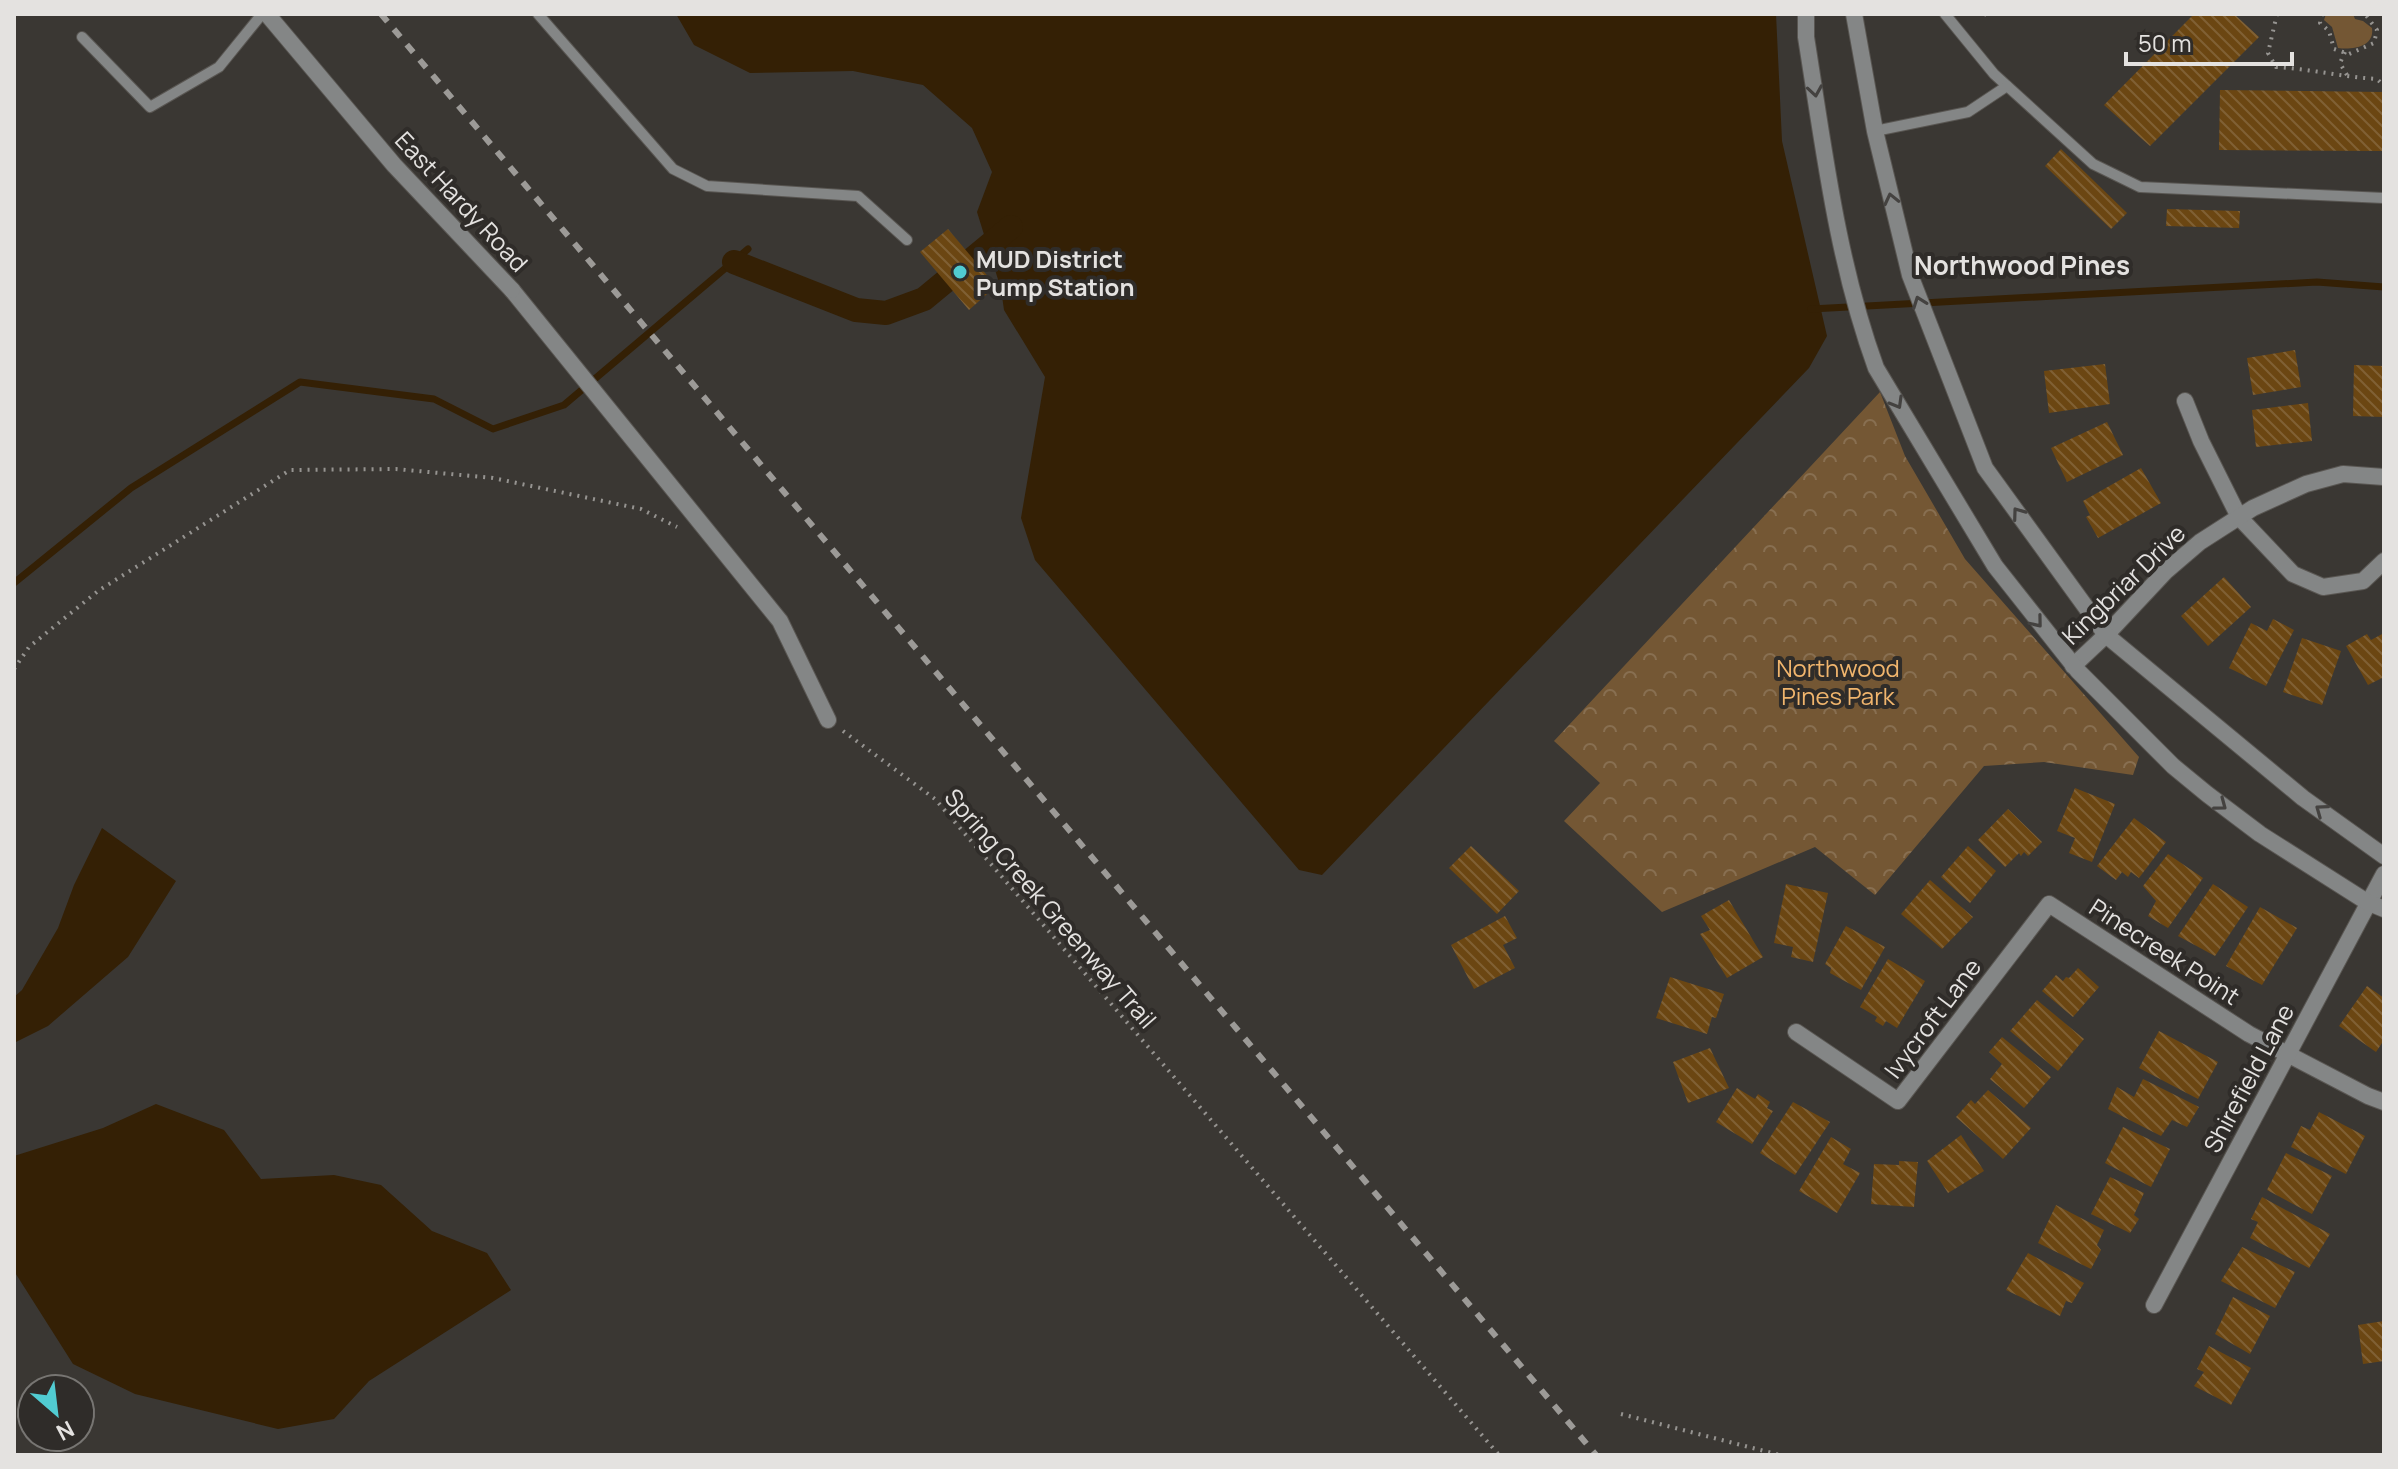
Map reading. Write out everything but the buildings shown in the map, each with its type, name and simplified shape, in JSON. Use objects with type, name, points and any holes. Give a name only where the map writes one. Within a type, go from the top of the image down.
[{"type":"street","name":"East Hardy Road","points":[[265,14],[394,165],[512,290],[780,621],[828,720]]},
{"type":"street","points":[[1806,14],[1806,37],[1847,277],[1864,333],[1876,368],[1986,553],[2073,666],[2108,704],[2207,794],[2260,834],[2367,902],[2384,909]]},
{"type":"street","points":[[1854,14],[1875,131],[1910,275],[1985,468],[2106,635],[2303,798],[2384,856]]},
{"type":"street","points":[[2185,401],[2239,517],[2293,574],[2323,587],[2363,581],[2384,561]]},
{"type":"street","name":"Kingbriar Drive","points":[[2073,666],[2165,572],[2200,542],[2239,517],[2267,502],[2343,474],[2384,477]]},
{"type":"street","name":"Shirefield Lane","points":[[2154,1305],[2384,874]]},
{"type":"street","name":"Pinecreek Point","points":[[2049,904],[2190,997],[2287,1055],[2384,1102]]},
{"type":"street","name":"Ivycroft Lane","points":[[1796,1032],[1898,1101],[2049,904]]},
{"type":"lane","points":[[82,37],[150,107],[219,67],[265,14]]},
{"type":"lane","points":[[538,14],[673,169],[707,186],[858,196],[907,240]]},
{"type":"lane","points":[[1945,14],[1994,74],[2093,164],[2140,187],[2384,198]]},
{"type":"lane","points":[[1875,131],[1968,112],[2007,86]]},
{"type":"path","points":[[1985,14],[1991,19]]},
{"type":"path","points":[[2277,14],[2268,53],[2276,67],[2377,79],[2384,86]]},
{"type":"path","points":[[2322,14],[2320,23],[2329,31],[2334,49],[2349,54],[2374,43],[2377,30],[2365,14]]},
{"type":"path","points":[[2345,52],[2340,63],[2348,77]]},
{"type":"path","points":[[14,669],[29,647],[98,591],[290,470],[396,469],[493,478],[641,509],[680,528]]},
{"type":"path","name":"Spring Creek Greenway Trail","points":[[828,720],[935,799],[1499,1455]]},
{"type":"path","points":[[1621,1414],[1780,1455]]},
{"type":"green space","points":[[2326,14],[2353,14],[2355,19],[2372,28],[2370,39],[2356,48],[2338,48],[2332,27],[2324,20]]},
{"type":"green space","name":"Northwood Pines Park","points":[[1880,392],[1905,456],[1965,559],[2139,757],[2133,775],[2044,762],[1984,766],[1875,895],[1815,847],[1662,912],[1564,821],[1600,783],[1554,741]]},
{"type":"shaded area","points":[[676,14],[1776,14],[1782,141],[1827,336],[1809,368],[1322,875],[1299,870],[1035,560],[1021,518],[1045,377],[1004,310],[1001,289],[977,212],[992,172],[972,128],[923,85],[853,71],[750,73],[694,45]]},
{"type":"shaded area","points":[[102,828],[176,881],[128,957],[48,1026],[14,1043],[14,997],[22,990],[58,928],[74,885]]},
{"type":"shaded area","points":[[156,1104],[224,1130],[261,1179],[334,1175],[381,1185],[432,1231],[487,1253],[511,1290],[369,1381],[334,1419],[278,1429],[135,1394],[73,1364],[14,1271],[14,1156],[103,1128]]},
{"type":"waterway","points":[[734,262],[856,310],[886,313],[924,299],[1011,227]]},
{"type":"waterway","points":[[14,583],[131,488],[300,382],[434,399],[493,429],[564,405],[748,249]]},
{"type":"waterway","points":[[1811,309],[2317,282],[2384,287]]},
{"type":"railway","points":[[381,14],[1596,1455]]},
{"type":"place","name":"MUD District Pump Station","points":[[960,272]]},
{"type":"district","name":"Northwood Pines","points":[[2022,265]]}]
